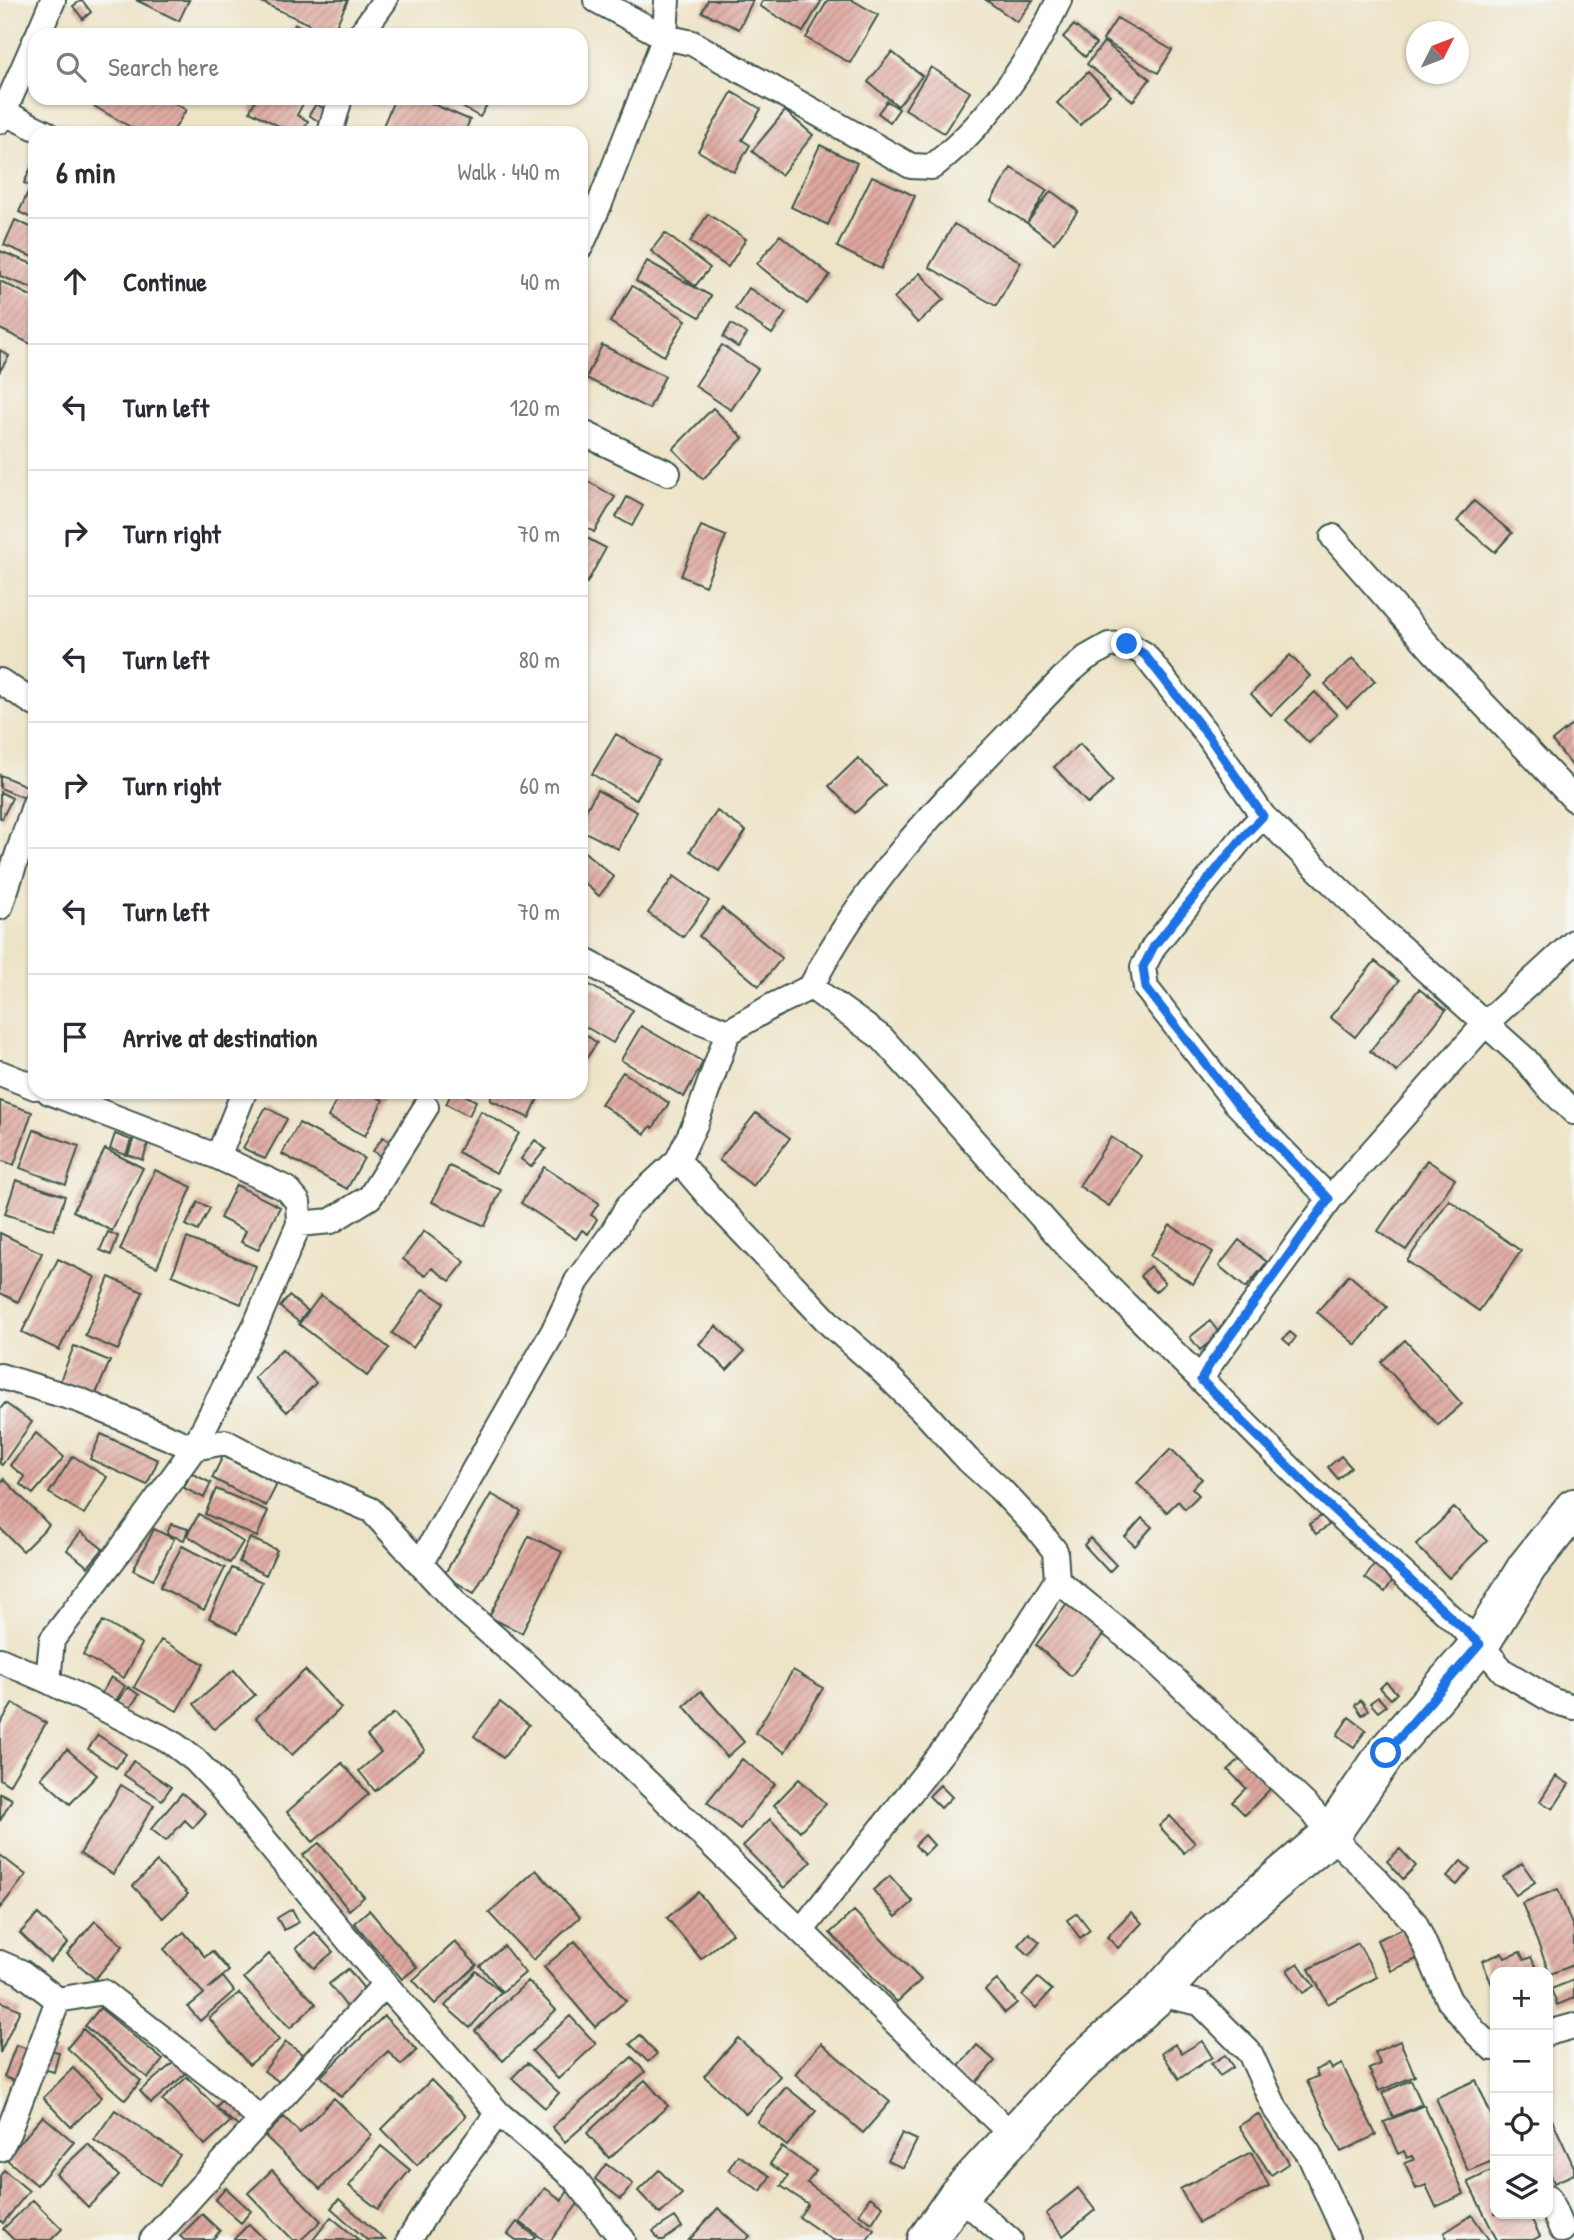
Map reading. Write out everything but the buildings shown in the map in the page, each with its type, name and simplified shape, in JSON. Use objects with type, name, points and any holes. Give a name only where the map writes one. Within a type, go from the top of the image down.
[{"type":"main road","points":[[927,2240],[958,2195],[1079,2065],[1159,1994],[1213,1935],[1330,1835],[1386,1753],[1480,1644],[1527,1567],[1574,1508]]},
{"type":"street","points":[[41,28],[53,0]]},
{"type":"street","points":[[365,28],[385,0]]},
{"type":"street","points":[[596,0],[665,37],[692,43],[911,166],[932,167],[949,154],[1006,92],[1059,0]]},
{"type":"street","points":[[588,230],[665,37],[667,0]]},
{"type":"street","points":[[28,57],[2,116],[28,126]]},
{"type":"street","points":[[332,126],[338,105]]},
{"type":"street","points":[[588,435],[668,473]]},
{"type":"street","points":[[1333,537],[1434,652],[1574,799]]},
{"type":"street","points":[[420,1564],[553,1332],[577,1281],[611,1235],[628,1206],[678,1160],[728,1032],[811,987],[851,915],[912,835],[1063,678],[1086,657],[1109,645],[1127,644],[1144,654],[1209,737],[1263,816],[1331,883],[1526,1060],[1545,1084],[1574,1112]]},
{"type":"street","points":[[0,681],[28,699]]},
{"type":"street","points":[[1263,816],[1154,946],[1143,967],[1146,988],[1236,1103],[1329,1199]]},
{"type":"street","points":[[0,907],[28,824]]},
{"type":"street","points":[[1201,1380],[1329,1199],[1485,1024],[1574,942]]},
{"type":"street","points":[[588,962],[693,1018],[728,1032]]},
{"type":"street","points":[[811,987],[882,1038],[1069,1249],[1314,1492],[1480,1644],[1503,1671],[1553,1701],[1574,1707]]},
{"type":"street","points":[[0,1073],[28,1084]]},
{"type":"street","points":[[48,1681],[52,1640],[194,1448],[256,1324],[299,1224],[298,1202],[287,1189],[218,1157],[67,1099]]},
{"type":"street","points":[[218,1157],[241,1099]]},
{"type":"street","points":[[299,1224],[331,1222],[370,1197],[426,1107]]},
{"type":"street","points":[[678,1160],[713,1201],[831,1325],[925,1413],[968,1460],[1037,1527],[1055,1551],[1057,1580],[969,1718],[801,1931]]},
{"type":"street","points":[[0,1376],[79,1400],[194,1448],[225,1443],[286,1474],[371,1510],[458,1605],[524,1663],[1013,2136]]},
{"type":"street","points":[[1057,1580],[1150,1656],[1313,1812],[1330,1835],[1375,1878],[1415,1923],[1449,2000],[1490,2048]]},
{"type":"street","points":[[0,1660],[171,1742],[195,1760],[498,2113],[573,2178],[623,2240]]},
{"type":"street","points":[[0,1963],[21,1972],[58,2000],[103,1992],[221,2083],[261,2121]]},
{"type":"street","points":[[152,2240],[385,1984]]},
{"type":"street","points":[[1159,1994],[1200,2003],[1250,2053],[1276,2110],[1309,2154],[1348,2240]]},
{"type":"street","points":[[0,2149],[58,2000]]},
{"type":"street","points":[[1553,2032],[1574,2026]]},
{"type":"street","points":[[409,2240],[439,2192],[498,2113]]},
{"type":"street","points":[[958,2195],[1010,2240]]},
{"type":"street","points":[[1553,2209],[1562,2230]]},
{"type":"route","points":[[1127,644],[1144,654],[1209,737],[1263,816],[1154,946],[1143,967],[1146,988],[1236,1103],[1329,1199],[1201,1380],[1314,1492],[1480,1644],[1386,1753]]}]
